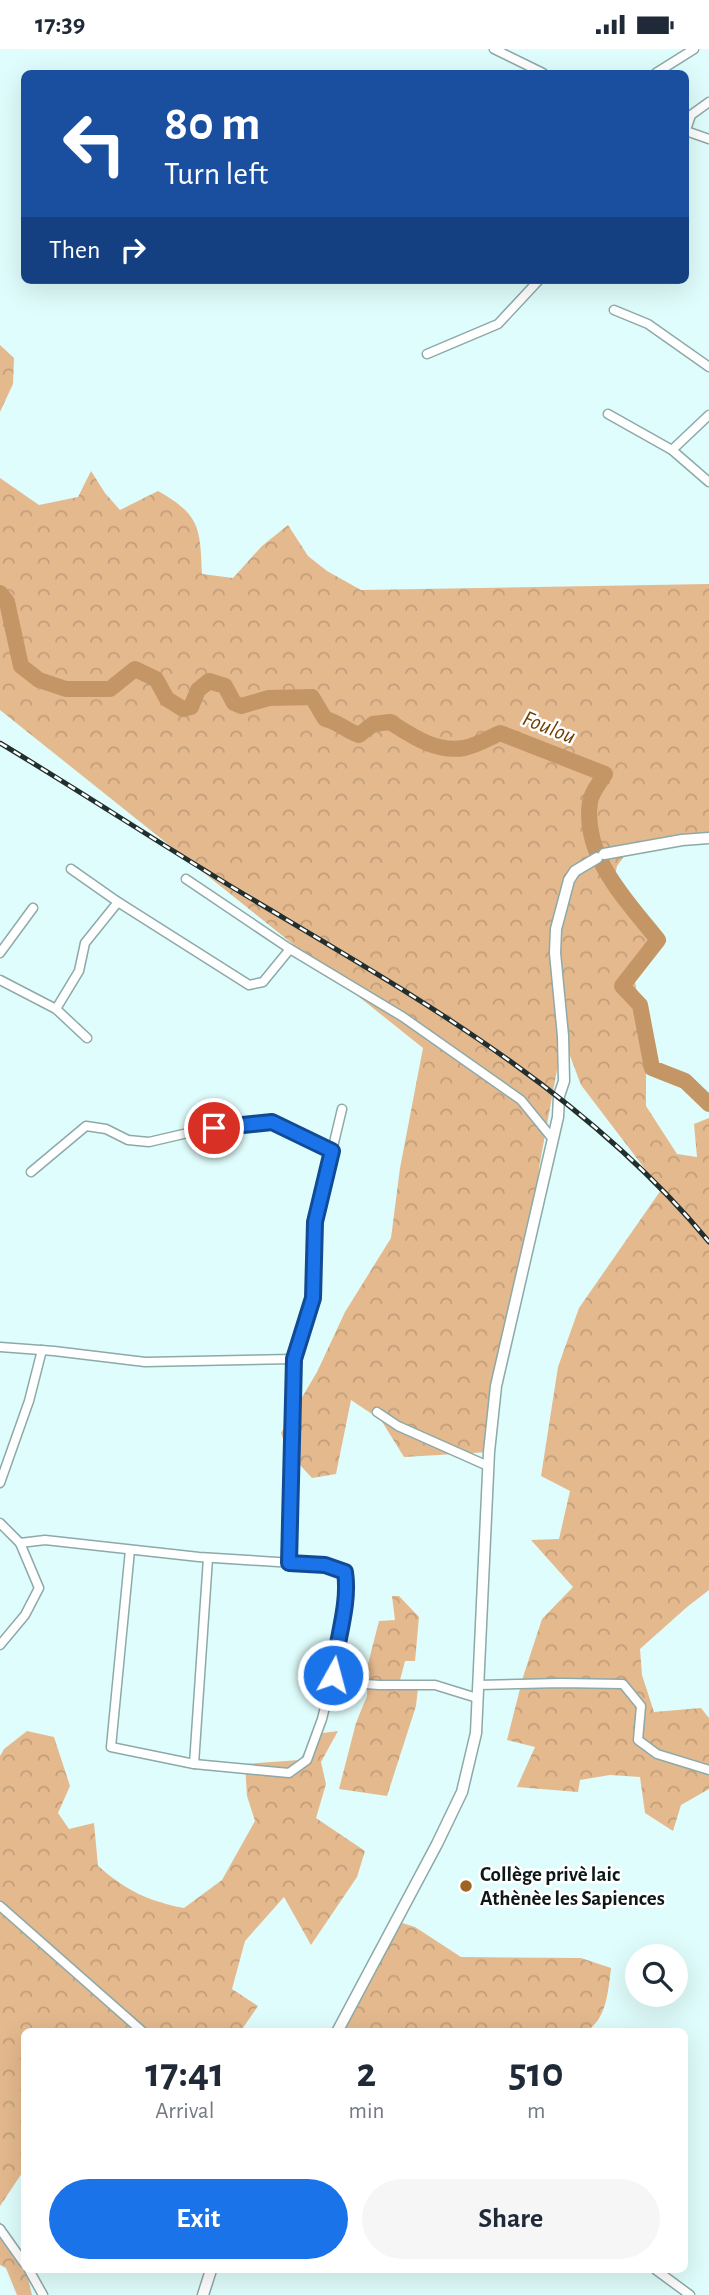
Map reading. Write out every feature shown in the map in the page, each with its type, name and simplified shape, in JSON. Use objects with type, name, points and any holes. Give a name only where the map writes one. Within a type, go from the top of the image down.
[{"type":"street","points":[[494,49],[537,70]]},
{"type":"street","points":[[661,70],[694,49]]},
{"type":"street","points":[[689,121],[691,115],[709,102]]},
{"type":"street","points":[[689,132],[709,139]]},
{"type":"street","points":[[427,354],[498,324],[536,284]]},
{"type":"street","points":[[614,310],[648,324],[709,367]]},
{"type":"street","points":[[608,414],[672,450],[709,482]]},
{"type":"street","points":[[672,450],[709,415]]},
{"type":"street","points":[[339,2028],[437,1845],[462,1792],[476,1733],[488,1466],[496,1386],[564,1081],[563,1035],[555,953],[556,929],[569,880],[575,871],[600,856],[682,840],[709,838]]},
{"type":"street","points":[[71,869],[249,985],[262,982],[290,949]]},
{"type":"street","points":[[186,879],[290,949],[403,1017],[521,1100],[552,1138]]},
{"type":"street","points":[[56,1009],[79,971],[85,943],[118,902]]},
{"type":"street","points":[[0,953],[33,908]]},
{"type":"street","points":[[0,981],[56,1009],[87,1038]]},
{"type":"street","points":[[289,1563],[294,1359],[313,1298],[315,1222],[342,1109]]},
{"type":"street","points":[[31,1171],[86,1126],[106,1129],[128,1139],[149,1142],[192,1132],[272,1122],[332,1151]]},
{"type":"street","points":[[0,1347],[145,1362],[294,1359]]},
{"type":"street","points":[[0,1483],[29,1401],[42,1350]]},
{"type":"street","points":[[377,1412],[398,1426],[488,1466]]},
{"type":"street","points":[[0,1523],[20,1543],[39,1588],[25,1615],[0,1645]]},
{"type":"street","points":[[20,1543],[45,1540],[208,1558],[325,1565],[345,1572],[348,1591],[333,1675],[307,1760],[289,1773],[194,1764],[111,1747],[130,1550]]},
{"type":"street","points":[[194,1764],[208,1558]]},
{"type":"street","points":[[333,1675],[352,1683],[435,1685],[477,1698]]},
{"type":"street","points":[[478,1685],[623,1684],[641,1706],[639,1740],[657,1754],[709,1770]]},
{"type":"street","points":[[0,1906],[138,2028]]},
{"type":"street","points":[[0,2229],[21,2259]]},
{"type":"street","points":[[31,2273],[43,2295]]},
{"type":"street","points":[[203,2295],[210,2273]]},
{"type":"street","points":[[660,2273],[690,2295]]},
{"type":"green space","points":[[0,345],[14,358],[13,384],[0,412]]},
{"type":"green space","points":[[91,471],[120,510],[158,491],[183,508],[199,534],[202,574],[233,578],[262,546],[288,525],[308,556],[327,571],[361,590],[709,584],[709,838],[628,851],[617,866],[613,884],[658,940],[650,959],[635,982],[652,1068],[646,1071],[646,1106],[677,1154],[697,1157],[694,1124],[709,1118],[709,1590],[640,1649],[642,1675],[654,1712],[701,1708],[709,1718],[709,1789],[681,1805],[673,1831],[645,1813],[640,1777],[610,1775],[580,1780],[578,1792],[517,1787],[535,1747],[507,1740],[523,1677],[542,1619],[573,1587],[531,1540],[559,1539],[570,1491],[541,1476],[558,1367],[579,1308],[661,1190],[581,1085],[563,1037],[539,1168],[537,1204],[521,1267],[489,1452],[404,1457],[381,1420],[351,1400],[336,1474],[312,1478],[288,1452],[281,1433],[317,1372],[345,1312],[391,1238],[400,1168],[423,1048],[0,710],[0,478],[39,505],[78,497]]},
{"type":"green space","points":[[392,1596],[399,1596],[419,1617],[415,1661],[405,1661],[399,1684],[418,1688],[416,1706],[387,1796],[339,1789],[356,1723],[367,1696],[368,1664],[379,1621],[395,1620]]},
{"type":"green space","points":[[27,1731],[54,1737],[70,1786],[58,1813],[69,1829],[94,1823],[98,1866],[118,1882],[148,1898],[184,1908],[222,1880],[255,1821],[247,1796],[245,1764],[300,1760],[315,1734],[338,1731],[321,1762],[326,1784],[316,1818],[365,1851],[357,1877],[311,1945],[284,1897],[245,1941],[232,1989],[258,2006],[243,2028],[21,2028],[21,2174],[0,2206],[0,1756],[4,1749]]},
{"type":"green space","points":[[396,1921],[415,1927],[461,1957],[581,1958],[611,1968],[602,2013],[591,2028],[339,2028]]},
{"type":"green space","points":[[0,2222],[5,2227],[4,2243],[21,2266],[21,2273],[27,2274],[32,2295],[17,2295],[6,2268],[0,2265]]},
{"type":"waterway","name":"Foulou","points":[[0,593],[7,602],[21,666],[39,680],[66,689],[110,689],[135,669],[156,679],[167,699],[183,709],[191,707],[198,690],[209,681],[225,686],[234,703],[241,706],[269,698],[312,697],[325,719],[359,735],[373,724],[390,722],[434,746],[454,749],[473,746],[500,733],[605,774],[590,802],[589,822],[593,841],[609,877],[658,940],[622,986],[640,1005],[652,1068],[685,1081],[709,1104]]},
{"type":"railway","points":[[0,743],[383,977],[500,1054],[557,1096],[611,1141],[662,1189],[709,1242]]},
{"type":"place","name":"Collège privè laic Athènèe les Sapiences","points":[[466,1886]]},
{"type":"route","points":[[214,1128],[272,1122],[332,1151],[315,1222],[313,1298],[294,1359],[289,1563],[325,1565],[345,1572],[348,1591],[333,1675]]}]
